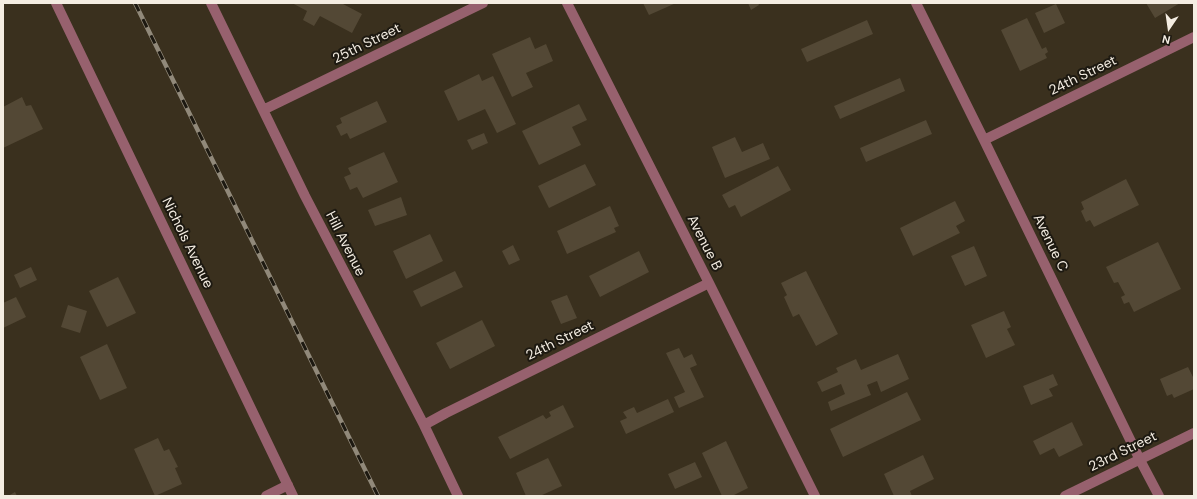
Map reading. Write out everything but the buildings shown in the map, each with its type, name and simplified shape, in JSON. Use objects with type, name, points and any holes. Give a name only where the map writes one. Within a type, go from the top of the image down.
[{"type":"street","name":"Nichols Avenue","points":[[56,3],[293,496]]},
{"type":"street","name":"Hill Avenue","points":[[211,3],[305,196],[424,425],[458,496]]},
{"type":"street","name":"25th Street","points":[[263,110],[483,3]]},
{"type":"street","name":"Avenue B","points":[[567,3],[815,496]]},
{"type":"street","name":"Avenue C","points":[[916,3],[1159,496]]},
{"type":"street","name":"24th Street","points":[[984,140],[1194,37]]},
{"type":"street","name":"24th Street","points":[[424,425],[446,412],[709,283]]},
{"type":"street","name":"23rd Street","points":[[1065,496],[1194,433]]},
{"type":"street","points":[[266,496],[288,485]]},
{"type":"railway","points":[[135,3],[378,496]]}]
